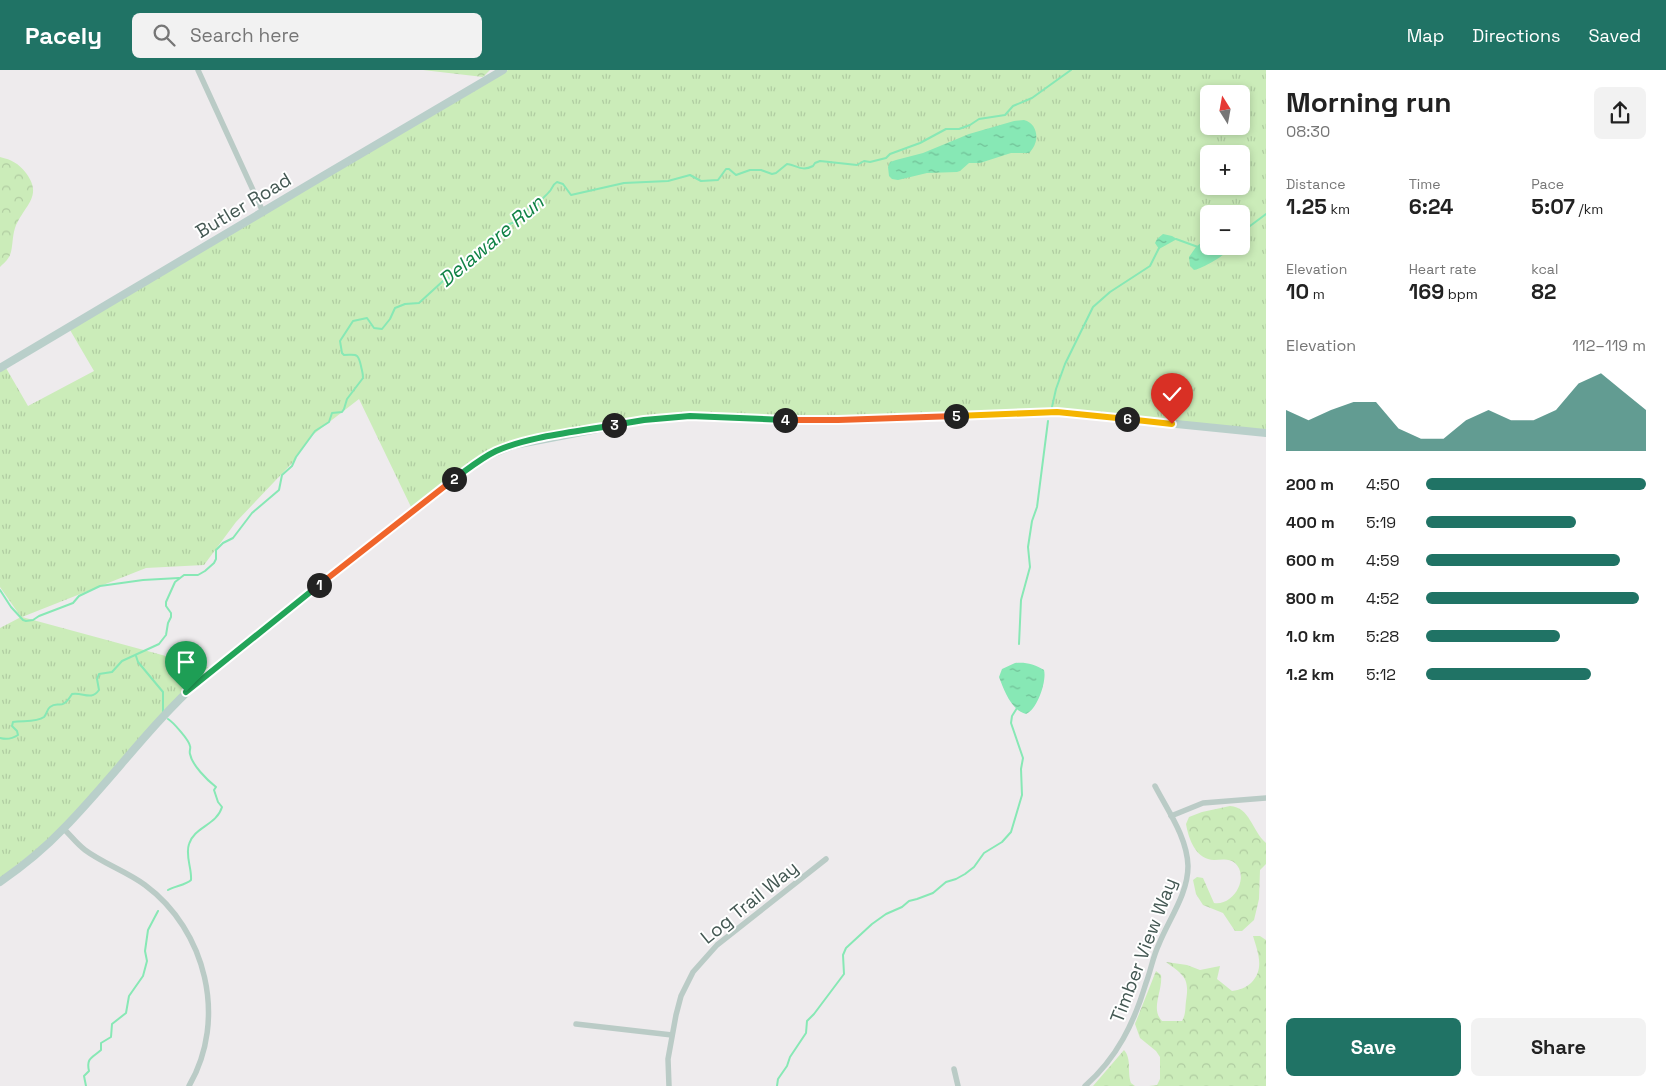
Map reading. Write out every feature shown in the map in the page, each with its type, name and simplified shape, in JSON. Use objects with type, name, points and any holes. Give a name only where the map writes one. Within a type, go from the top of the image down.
[{"type":"main road","name":"Butler Road","points":[[0,368],[503,70]]},
{"type":"main road","points":[[0,882],[29,860],[64,829],[168,711],[200,680],[471,466],[489,454],[514,445],[644,420],[690,416],[826,421],[1057,412],[1266,433]]},
{"type":"street","points":[[198,70],[263,212]]},
{"type":"street","name":"Timber View Way","points":[[1085,1086],[1111,1059],[1127,1034],[1147,983],[1156,949],[1184,888],[1188,870],[1186,851],[1171,816],[1155,786]]},
{"type":"street","points":[[1171,816],[1203,803],[1266,798]]},
{"type":"street","points":[[64,829],[87,851],[134,877],[161,899],[180,921],[194,945],[208,996],[208,1026],[206,1042],[197,1070],[189,1086]]},
{"type":"street","name":"Log Trail Way","points":[[669,1086],[668,1066],[678,1008],[685,987],[705,957],[724,938],[826,859]]},
{"type":"street","points":[[576,1024],[672,1035]]},
{"type":"street","points":[[954,1069],[958,1086]]},
{"type":"green space","points":[[423,70],[490,70],[483,77]]},
{"type":"green space","points":[[508,70],[1266,70],[1266,434],[1091,412],[847,417],[661,417],[504,447],[412,509],[359,399],[310,437],[294,461],[236,522],[204,565],[146,568],[22,617],[210,668],[55,833],[0,878],[0,628],[21,617],[0,587],[0,371],[6,368],[28,406],[94,371],[70,330]]},
{"type":"green space","points":[[0,157],[17,164],[26,173],[31,181],[33,195],[15,228],[10,255],[0,267]]},
{"type":"green space","points":[[1230,806],[1237,807],[1246,815],[1266,843],[1266,864],[1260,870],[1259,899],[1254,920],[1242,931],[1235,931],[1223,913],[1203,905],[1196,894],[1193,880],[1197,877],[1203,878],[1214,903],[1221,903],[1228,900],[1238,889],[1241,876],[1239,869],[1232,861],[1225,859],[1211,860],[1199,854],[1190,839],[1186,824],[1189,817]]},
{"type":"green space","points":[[1253,936],[1260,936],[1266,940],[1266,1086],[1149,1086],[1157,1085],[1160,1079],[1160,1057],[1156,1051],[1140,1038],[1135,1024],[1156,971],[1161,975],[1157,1005],[1159,1016],[1162,1021],[1182,1021],[1185,1014],[1186,982],[1181,974],[1166,962],[1187,965],[1200,970],[1220,966],[1217,979],[1232,991],[1240,989],[1251,983],[1258,972],[1259,961]]},
{"type":"green space","points":[[1124,1050],[1129,1061],[1131,1083],[1135,1086],[1093,1086]]},
{"type":"water","points":[[1024,120],[1033,125],[1036,134],[1035,144],[1029,153],[1011,153],[980,163],[969,163],[957,172],[927,173],[898,180],[892,179],[889,176],[888,167],[890,162],[923,153],[969,134]]},
{"type":"water","points":[[1163,234],[1177,239],[1159,249],[1155,243]]},
{"type":"water","points":[[1200,244],[1200,255],[1223,255],[1194,270],[1190,266],[1189,257]]},
{"type":"water","points":[[1015,663],[1030,664],[1044,670],[1045,675],[1040,695],[1034,707],[1026,714],[1012,704],[999,677],[1002,669]]},
{"type":"waterway","name":"Delaware Run","points":[[0,738],[9,739],[18,735],[12,726],[13,722],[41,719],[50,707],[65,703],[72,694],[93,695],[99,690],[97,679],[99,674],[112,672],[122,661],[159,644],[166,635],[171,617],[166,602],[175,582],[184,575],[198,575],[214,563],[216,550],[223,543],[233,538],[252,513],[279,490],[282,475],[292,466],[296,457],[315,431],[329,422],[332,413],[342,412],[347,399],[363,378],[357,356],[344,355],[342,353],[340,341],[353,321],[367,318],[374,328],[382,329],[390,319],[395,308],[405,304],[419,303],[443,281],[456,274],[460,265],[498,231],[517,221],[526,210],[538,205],[557,182],[563,184],[571,195],[624,183],[668,181],[690,175],[701,181],[718,180],[726,169],[729,169],[736,175],[750,170],[761,170],[772,174],[787,164],[799,168],[809,168],[820,161],[857,165],[864,161],[870,162],[886,158],[890,154],[920,143],[946,129],[959,129],[979,119],[1005,115],[1013,106],[1032,98],[1071,70]]},
{"type":"waterway","points":[[1250,226],[1266,214]]},
{"type":"waterway","points":[[1176,239],[1198,247]]},
{"type":"waterway","points":[[1052,407],[1065,364],[1093,307],[1110,292],[1150,266],[1159,248]]},
{"type":"waterway","points":[[1019,644],[1021,600],[1030,567],[1028,547],[1032,521],[1037,507],[1048,421]]},
{"type":"waterway","points":[[0,590],[11,607],[26,621],[33,620],[73,603],[79,596],[100,586],[143,580],[179,578]]},
{"type":"waterway","points":[[136,656],[138,662],[163,692],[163,712]]},
{"type":"waterway","points":[[777,1086],[778,1079],[787,1066],[790,1057],[806,1033],[807,1021],[844,974],[843,955],[846,948],[886,914],[902,907],[909,901],[933,893],[946,882],[965,874],[974,867],[984,853],[1002,842],[1011,832],[1022,795],[1021,769],[1023,758],[1011,723],[1012,716],[1017,708]]},
{"type":"waterway","points":[[168,719],[189,743],[191,758],[197,767],[216,787],[214,790],[222,807],[215,818],[192,838],[189,844],[191,880],[168,890]]},
{"type":"waterway","points":[[86,1086],[84,1076],[89,1071],[89,1061],[101,1050],[101,1043],[111,1037],[112,1024],[126,1013],[129,996],[143,976],[147,961],[145,951],[148,930],[158,911]]},
{"type":"route","points":[[186,692],[284,612],[471,466],[489,454],[514,445],[644,420],[690,416],[826,421],[1057,412],[1172,424]]}]
